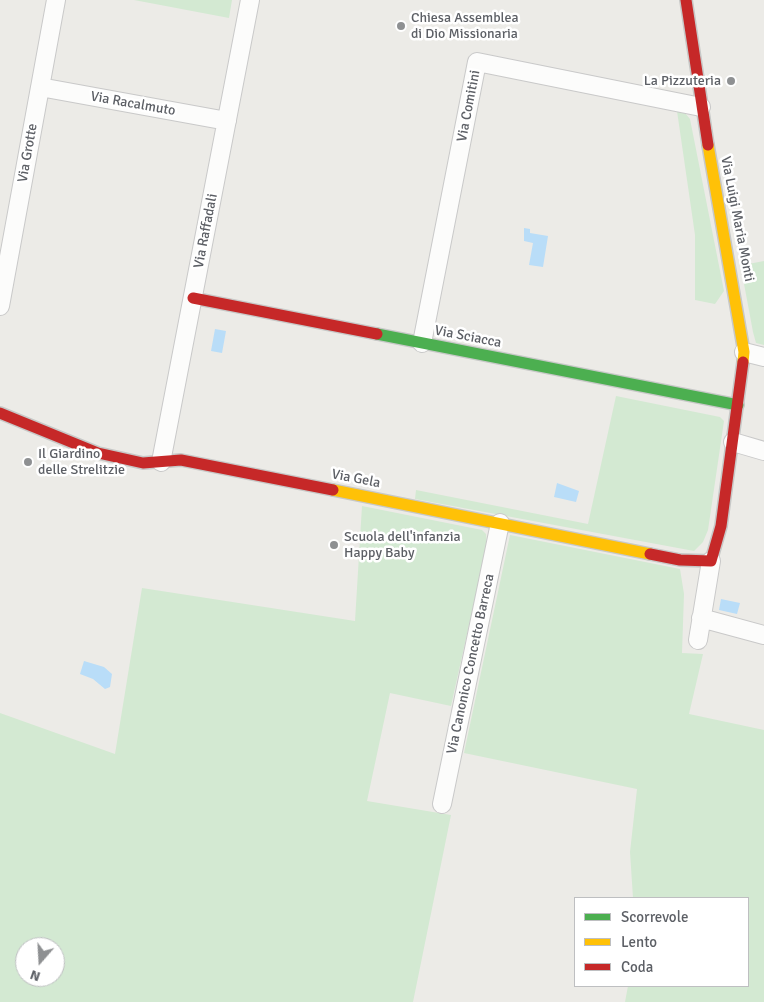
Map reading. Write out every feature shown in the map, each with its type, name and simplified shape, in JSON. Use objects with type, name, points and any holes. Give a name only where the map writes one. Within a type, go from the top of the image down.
[{"type":"street","name":"Via Grotte","points":[[0,306],[56,0]]},
{"type":"street","name":"Via Raffadali","points":[[161,462],[250,0]]},
{"type":"street","name":"Via Luigi Maria Monti","points":[[686,0],[700,107],[744,352],[721,526],[711,561]]},
{"type":"street","name":"Via Comitini","points":[[422,343],[477,62],[700,107]]},
{"type":"street","name":"Via Racalmuto","points":[[40,86],[227,121]]},
{"type":"street","name":"Via Sciacca","points":[[193,298],[738,405]]},
{"type":"street","points":[[744,352],[764,357]]},
{"type":"street","name":"Via Gela","points":[[0,413],[98,453],[143,463],[181,460],[680,560],[711,561]]},
{"type":"street","points":[[733,442],[764,451]]},
{"type":"street","name":"Via Canonico Concetto Barreca","points":[[442,804],[500,523]]},
{"type":"street","points":[[698,640],[711,561]]},
{"type":"street","points":[[701,618],[764,635]]},
{"type":"green space","points":[[134,0],[232,0],[229,18]]},
{"type":"green space","points":[[677,111],[685,113],[690,119],[724,291],[715,304],[695,300],[695,235]]},
{"type":"green space","points":[[764,261],[764,345],[756,343],[742,273],[743,265]]},
{"type":"green space","points":[[616,396],[720,417],[724,421],[708,530],[703,542],[694,551],[415,499],[416,490],[588,524]]},
{"type":"green space","points":[[362,506],[482,530],[486,534],[487,544],[451,706],[390,693],[367,801],[451,815],[413,1002],[0,1002],[0,713],[115,754],[142,588],[355,621]]},
{"type":"green space","points":[[510,535],[680,569],[684,594],[682,653],[703,654],[689,714],[764,730],[764,1002],[625,1002],[628,987],[749,987],[749,897],[633,897],[630,852],[637,789],[464,753]]},
{"type":"water","points":[[524,228],[530,229],[530,233],[548,236],[543,267],[529,265],[533,243],[524,241]]},
{"type":"water","points":[[215,329],[226,331],[222,353],[211,351]]},
{"type":"water","points":[[557,483],[579,491],[576,502],[554,497]]},
{"type":"water","points":[[721,599],[740,603],[737,614],[719,610]]},
{"type":"water","points":[[84,661],[104,667],[112,674],[110,687],[105,689],[93,679],[80,674]]},
{"type":"traffic: fast","points":[[377,334],[738,405]]},
{"type":"traffic: slow","points":[[708,145],[744,352],[743,362]]},
{"type":"traffic: slow","points":[[333,490],[650,554]]},
{"type":"traffic: jam","points":[[686,0],[708,145]]},
{"type":"traffic: jam","points":[[193,298],[377,334]]},
{"type":"traffic: jam","points":[[650,554],[680,560],[711,561],[721,526],[743,362]]},
{"type":"traffic: jam","points":[[0,413],[98,453],[143,463],[181,460],[333,490]]},
{"type":"place","name":"Chiesa Assemblea di Dio Missionaria","points":[[401,26]]},
{"type":"place","name":"La Pizzuteria","points":[[731,81]]},
{"type":"place","name":"Il Giardino delle Strelitzie","points":[[28,462]]},
{"type":"place","name":"Scuola dell'infanzia Happy Baby","points":[[334,545]]}]
